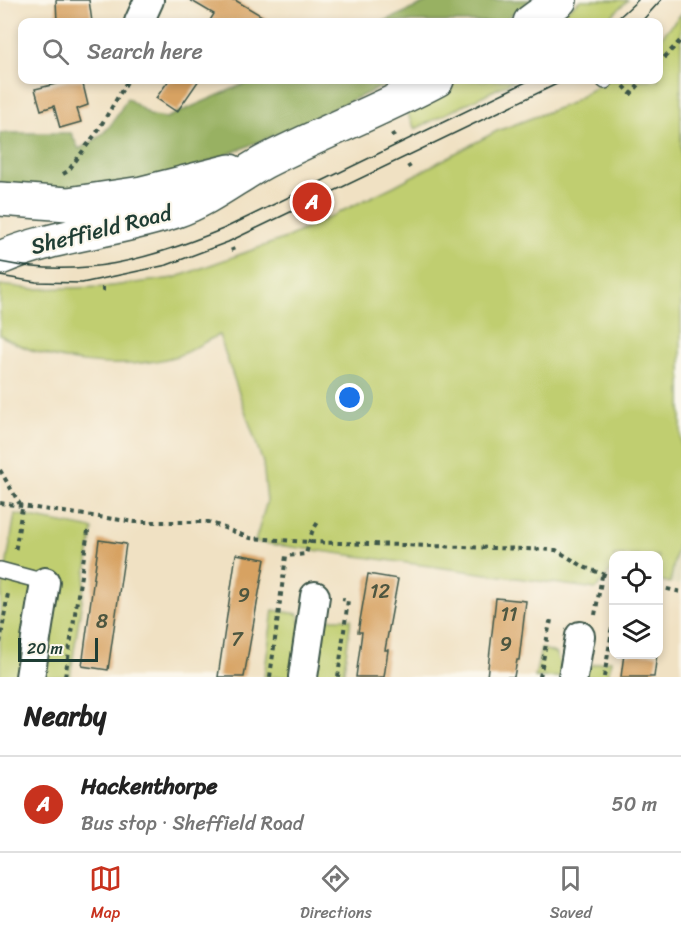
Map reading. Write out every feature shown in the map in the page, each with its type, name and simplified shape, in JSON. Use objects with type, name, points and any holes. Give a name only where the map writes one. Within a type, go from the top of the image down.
[{"type":"street","points":[[141,18],[149,0]]},
{"type":"street","name":"Sheffield Road","points":[[6,252],[132,225],[179,210],[264,163],[429,84]]},
{"type":"street","name":"Sheffield Road","points":[[7,201],[68,204],[113,198],[264,163]]},
{"type":"street","points":[[30,677],[45,582]]},
{"type":"street","points":[[303,677],[315,596]]},
{"type":"street","points":[[573,677],[580,636]]},
{"type":"lane","points":[[0,570],[45,582]]},
{"type":"path","points":[[663,59],[681,40]]},
{"type":"path","points":[[60,176],[68,171],[97,132],[126,84]]},
{"type":"path","points":[[615,84],[631,94],[640,84]]},
{"type":"path","points":[[0,503],[135,522],[209,522],[250,538],[556,550],[602,576],[609,577]]},
{"type":"path","points":[[65,677],[88,531]]},
{"type":"path","points":[[580,636],[593,627],[602,576]]},
{"type":"path","points":[[663,588],[681,592]]},
{"type":"shaded area","points":[[681,526],[681,585],[670,583]]},
{"type":"green space","points":[[432,0],[531,0],[507,18],[392,18]]},
{"type":"green space","points":[[581,0],[628,0],[609,18],[556,18]]},
{"type":"green space","points":[[681,14],[681,526],[670,583],[663,581],[663,551],[609,551],[609,574],[596,589],[255,542],[267,501],[263,463],[219,335],[177,356],[134,364],[110,364],[63,359],[40,353],[0,335],[0,285],[34,289],[104,287],[174,278],[286,238],[394,186],[497,131],[569,104],[600,84],[663,84],[663,35]]},
{"type":"green space","points":[[244,84],[388,84],[268,138],[188,170],[82,196],[0,183],[0,133],[71,133],[79,149],[103,134],[118,115],[127,98],[152,116],[166,118]]},
{"type":"green space","points":[[453,84],[507,84],[415,129],[406,111]]},
{"type":"green space","points":[[15,514],[93,529],[70,677],[0,677],[0,604]]},
{"type":"green space","points":[[273,610],[298,614],[301,624],[317,626],[330,619],[351,619],[343,677],[264,677]]},
{"type":"green space","points":[[541,648],[555,653],[562,668],[581,672],[592,665],[611,660],[608,677],[535,677]]},
{"type":"building","points":[[56,0],[89,0],[91,18],[57,18]]},
{"type":"building","points":[[190,0],[235,0],[265,18],[212,18],[214,14]]},
{"type":"building","points":[[56,84],[83,84],[88,105],[77,109],[81,122],[60,128],[54,106],[41,110],[35,89]]},
{"type":"building","points":[[166,84],[196,84],[177,112],[156,98]]},
{"type":"building","points":[[99,540],[126,544],[108,670],[82,666]]},
{"type":"building","points":[[236,554],[265,559],[244,677],[218,677]]},
{"type":"building","points":[[368,574],[398,579],[385,650],[388,650],[384,677],[356,677],[362,632],[358,632]]},
{"type":"building","points":[[496,598],[526,601],[519,660],[517,660],[514,677],[487,677]]},
{"type":"building","points":[[623,659],[656,659],[654,677],[621,677]]},
{"type":"tram line","points":[[618,18],[638,0]]},
{"type":"tram line","points":[[645,18],[661,0]]},
{"type":"tram line","points":[[0,262],[30,267],[87,267],[114,264],[168,250],[223,229],[522,84]]},
{"type":"tram line","points":[[0,276],[36,282],[82,283],[167,265],[228,242],[557,84]]},
{"type":"place","name":"Hackenthorpe","points":[[312,202]]}]
